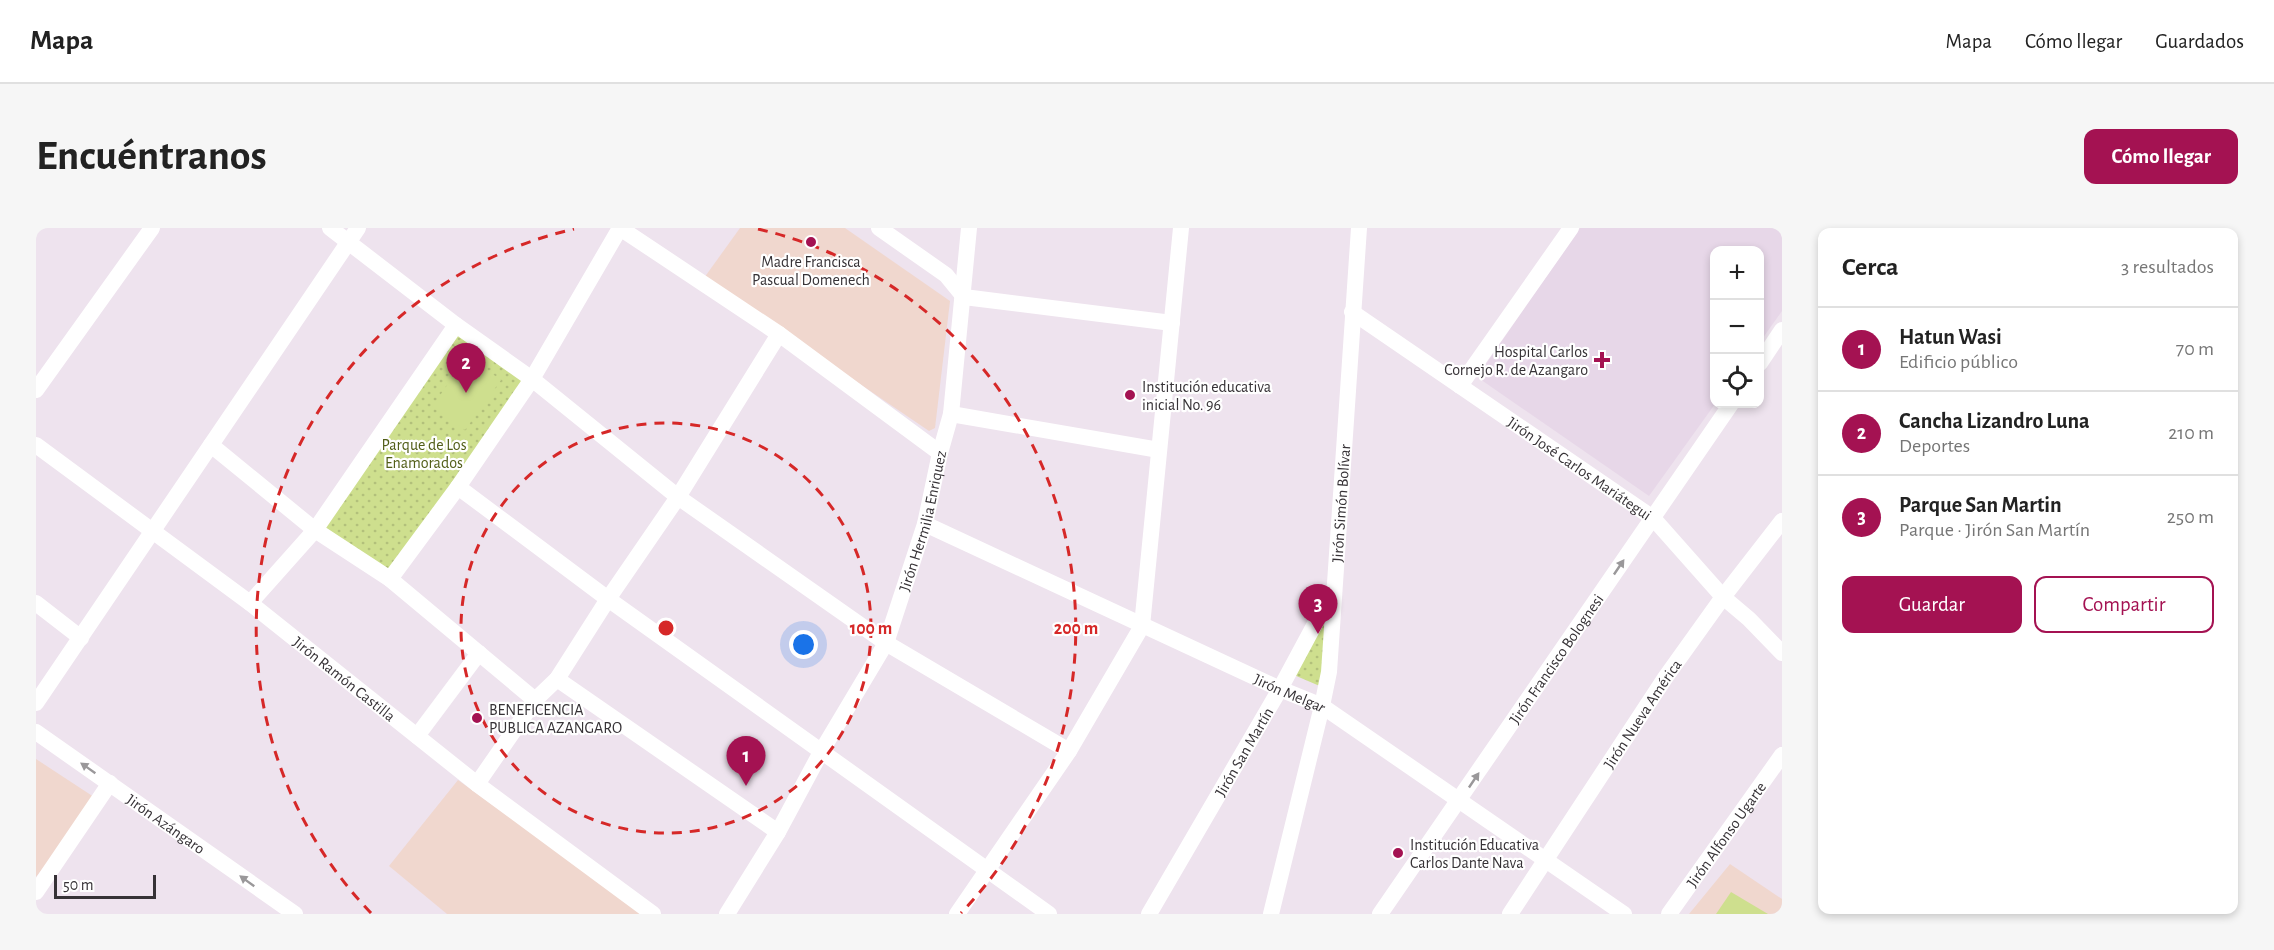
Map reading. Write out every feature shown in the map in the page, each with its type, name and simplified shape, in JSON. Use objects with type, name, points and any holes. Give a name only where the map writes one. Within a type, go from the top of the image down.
[{"type":"street","points":[[36,390],[152,228]]},
{"type":"street","points":[[330,228],[353,235],[456,325],[531,379],[678,497],[886,643],[1069,751]]},
{"type":"street","points":[[390,579],[458,487],[531,379],[620,228],[779,334],[940,453]]},
{"type":"street","points":[[879,228],[946,275],[964,297],[1172,323]]},
{"type":"street","name":"Jirón Hermilia Enriquez","points":[[727,914],[778,832],[821,752],[886,643],[925,524],[951,414],[969,228]]},
{"type":"street","points":[[957,914],[1069,751],[1142,626],[1181,228]]},
{"type":"street","name":"Jirón Simón Bolívar","points":[[1271,914],[1329,672],[1359,228]]},
{"type":"street","points":[[1460,386],[1571,228]]},
{"type":"street","points":[[36,703],[353,235]]},
{"type":"street","name":"Jirón José Carlos Mariátegui","points":[[1352,312],[1653,518],[1723,597],[1782,652]]},
{"type":"street","points":[[250,603],[315,530],[456,325]]},
{"type":"street","points":[[1764,357],[1782,330]]},
{"type":"street","points":[[477,784],[535,700],[557,679],[608,599],[678,497],[779,334]]},
{"type":"street","name":"Jirón Francisco Bolognesi","points":[[1380,914],[1728,408]]},
{"type":"street","points":[[951,414],[1159,450]]},
{"type":"street","name":"Jirón Ramón Castilla","points":[[36,445],[250,603],[477,784],[653,914]]},
{"type":"street","points":[[211,445],[315,530],[390,579],[535,700]]},
{"type":"street","points":[[458,487],[608,599],[1049,914]]},
{"type":"street","name":"Jirón Nueva América","points":[[1510,914],[1665,678],[1782,520]]},
{"type":"street","name":"Jirón Melgar","points":[[925,524],[1142,626],[1322,706],[1624,914]]},
{"type":"street","name":"Jirón San Martín","points":[[1149,914],[1280,689],[1335,587]]},
{"type":"street","points":[[36,603],[81,638]]},
{"type":"street","points":[[417,736],[479,653]]},
{"type":"street","points":[[557,679],[778,832]]},
{"type":"street","name":"Jirón Azángaro","points":[[36,732],[269,898],[295,914]]},
{"type":"street","name":"Jirón Alfonso Ugarte","points":[[1668,914],[1782,755]]},
{"type":"street","points":[[36,892],[110,783]]},
{"type":"shaded area","points":[[740,228],[845,228],[950,301],[935,428],[929,431],[704,278]]},
{"type":"shaded area","name":"Hospital Carlos Cornejo R. de Azangaro","points":[[1580,228],[1782,228],[1782,311],[1764,336],[1764,246],[1710,246],[1710,408],[1712,408],[1649,496],[1477,377]]},
{"type":"shaded area","points":[[36,759],[97,799],[36,877]]},
{"type":"shaded area","points":[[458,780],[644,914],[447,914],[389,866]]},
{"type":"shaded area","points":[[1730,864],[1782,899],[1782,914],[1689,914]]},
{"type":"green space","name":"Parque de Los Enamorados","points":[[456,331],[532,379],[390,579],[317,527]]},
{"type":"green space","points":[[467,356],[501,380],[465,430],[432,407]]},
{"type":"green space","points":[[1331,597],[1322,687],[1287,672]]},
{"type":"green space","points":[[1731,892],[1768,914],[1716,914]]},
{"type":"place","name":"Madre Francisca Pascual Domenech","points":[[811,242]]},
{"type":"place","name":"Hospital Carlos Cornejo R. de Azangaro","points":[[1602,360]]},
{"type":"place","name":"Cancha Lizandro Luna","points":[[466,393]]},
{"type":"place","name":"Institución educativa inicial No. 96","points":[[1130,395]]},
{"type":"place","name":"Parque San Martin","points":[[1318,634]]},
{"type":"place","name":"BENEFICENCIA PUBLICA AZANGARO","points":[[477,718]]},
{"type":"place","name":"Hatun Wasi","points":[[746,786]]},
{"type":"place","name":"Institución Educativa Carlos Dante Nava","points":[[1398,853]]}]
